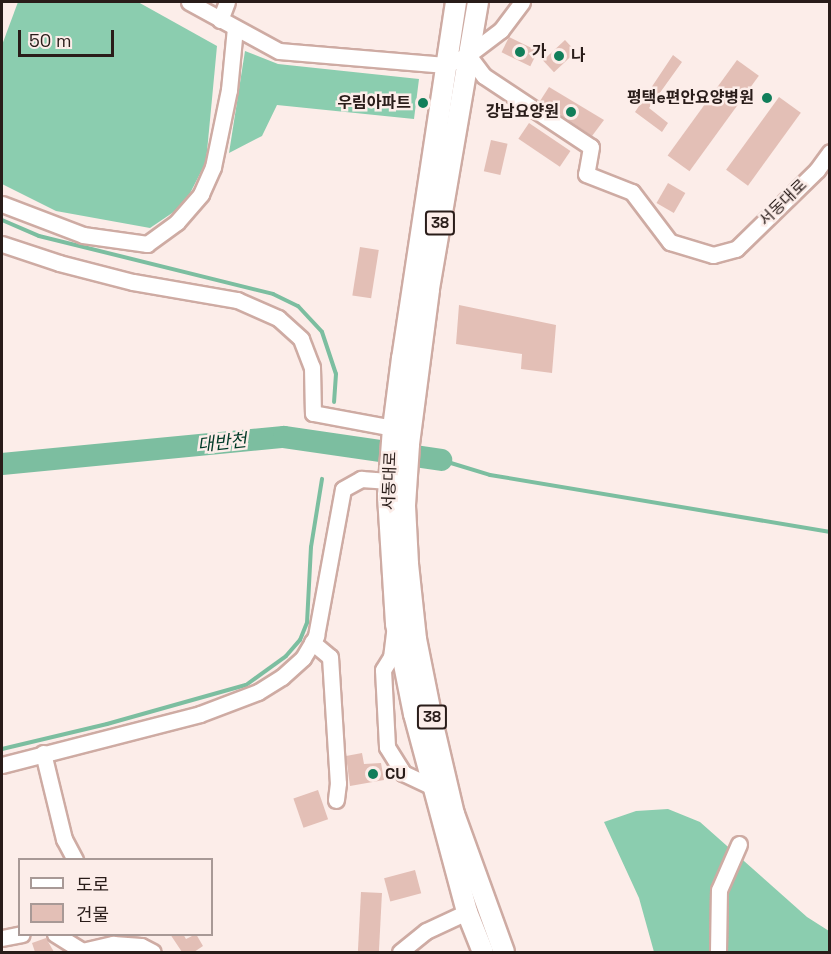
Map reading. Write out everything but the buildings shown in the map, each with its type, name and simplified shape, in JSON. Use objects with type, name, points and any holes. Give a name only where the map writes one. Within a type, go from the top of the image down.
[{"type":"main road","name":"서동대로","points":[[456,2],[445,65],[398,437],[395,475],[396,624],[431,786],[467,912],[483,952]]},
{"type":"main road","name":"서동대로","points":[[398,437],[429,290],[478,2]]},
{"type":"main road","name":"서동대로","points":[[395,475],[405,506],[408,564],[417,639],[453,814],[504,952]]},
{"type":"street","points":[[189,2],[279,51],[445,65],[468,55],[501,30],[522,2]]},
{"type":"street","points":[[220,20],[227,2]]},
{"type":"street","points":[[2,204],[83,235],[147,244],[170,228],[201,194],[213,167],[229,90],[235,28]]},
{"type":"street","name":"서동대로","points":[[468,55],[484,76],[591,147],[586,174],[632,192],[670,242],[712,255],[736,249],[817,170],[830,153]]},
{"type":"street","points":[[2,244],[59,263],[133,282],[237,300],[278,318],[302,339],[312,367],[314,413],[398,437]]},
{"type":"street","name":"서동대로","points":[[2,765],[200,714],[258,692],[282,677],[303,658],[312,642],[324,599],[343,489],[361,479],[395,475]]},
{"type":"street","points":[[396,624],[391,657],[383,670],[387,747],[403,773],[431,786]]},
{"type":"street","points":[[312,642],[330,657],[338,783],[336,800]]},
{"type":"street","points":[[43,753],[64,839],[74,858]]},
{"type":"street","points":[[718,952],[719,890],[739,844]]},
{"type":"street","points":[[400,952],[426,931],[467,912]]},
{"type":"street","points":[[2,938],[18,935]]},
{"type":"street","points":[[57,936],[82,951],[112,944],[141,946],[153,952]]},
{"type":"green space","points":[[18,2],[138,2],[217,46],[206,162],[184,205],[150,228],[56,211],[2,184],[2,45]]},
{"type":"green space","points":[[245,51],[278,64],[419,79],[414,119],[277,105],[262,136],[229,153]]},
{"type":"green space","points":[[668,809],[700,822],[807,917],[829,931],[829,952],[654,952],[639,898],[604,822],[636,811]]},
{"type":"waterway","points":[[2,220],[39,236],[273,294],[298,306],[322,332],[336,374],[334,402]]},
{"type":"waterway","name":"대반천","points":[[2,464],[284,437],[441,460]]},
{"type":"waterway","points":[[441,460],[490,475],[830,532]]},
{"type":"waterway","points":[[2,749],[107,724],[246,685],[286,656],[300,640],[307,623],[311,547],[322,479]]},
{"type":"place","name":"가","points":[[520,52]]},
{"type":"place","name":"나","points":[[559,56]]},
{"type":"place","name":"평택e편안요양병원","points":[[767,98]]},
{"type":"place","name":"우림아파트","points":[[423,103]]},
{"type":"place","name":"강남요양원","points":[[571,112]]},
{"type":"place","name":"CU","points":[[373,774]]}]
